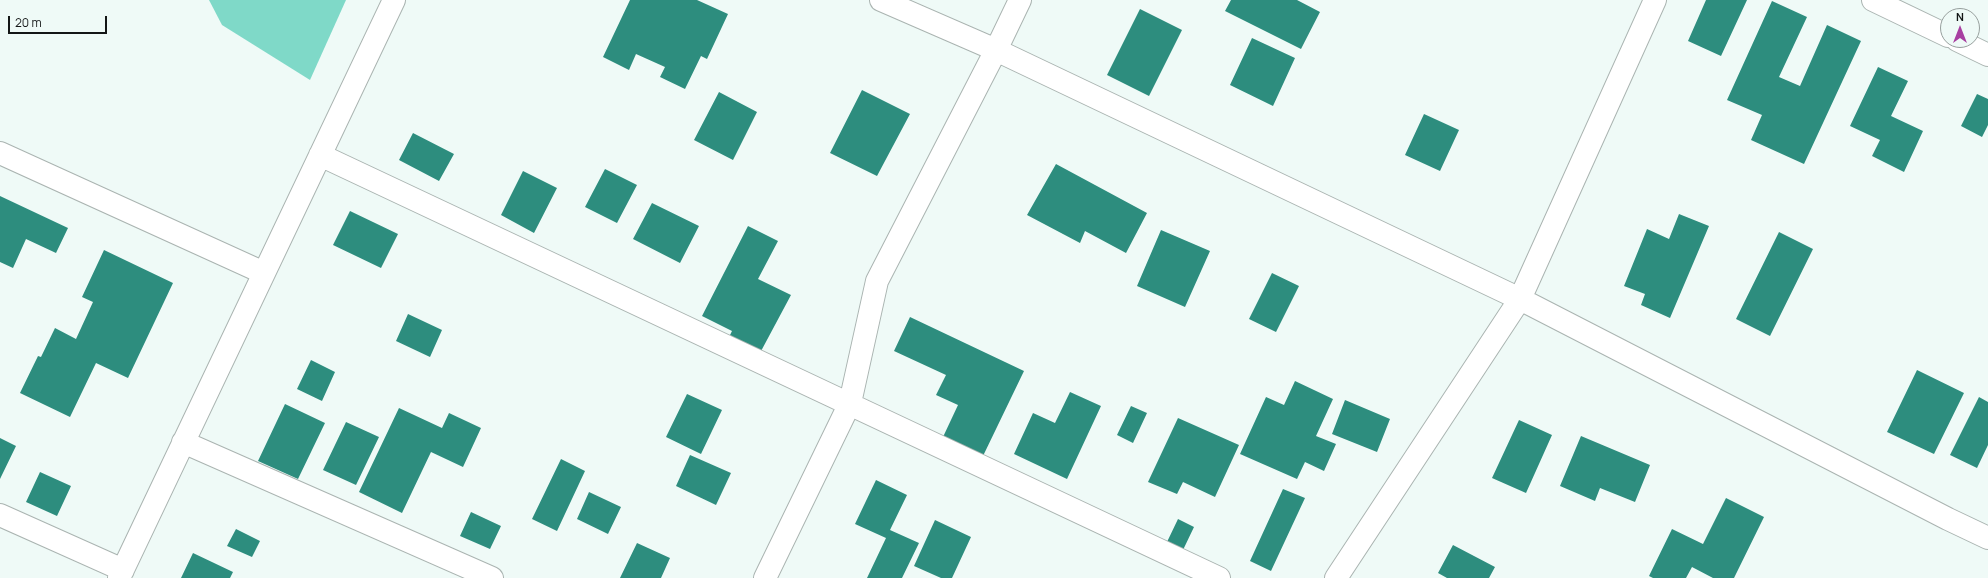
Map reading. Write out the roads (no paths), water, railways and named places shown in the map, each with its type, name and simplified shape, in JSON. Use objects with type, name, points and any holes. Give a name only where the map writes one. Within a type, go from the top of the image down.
[{"type":"street","points":[[0,515],[121,574],[394,0]]},
{"type":"street","points":[[881,0],[996,50],[1520,299],[1948,519],[1988,538]]},
{"type":"street","points":[[765,578],[850,403],[877,281],[996,50],[1020,0]]},
{"type":"street","points":[[1336,578],[1520,299],[1655,0]]},
{"type":"street","points":[[1873,0],[1940,32]]},
{"type":"street","points":[[1974,48],[1988,55]]},
{"type":"street","points":[[0,153],[264,273]]},
{"type":"street","points":[[320,155],[850,403],[1219,578]]},
{"type":"street","points":[[183,442],[492,578]]}]
